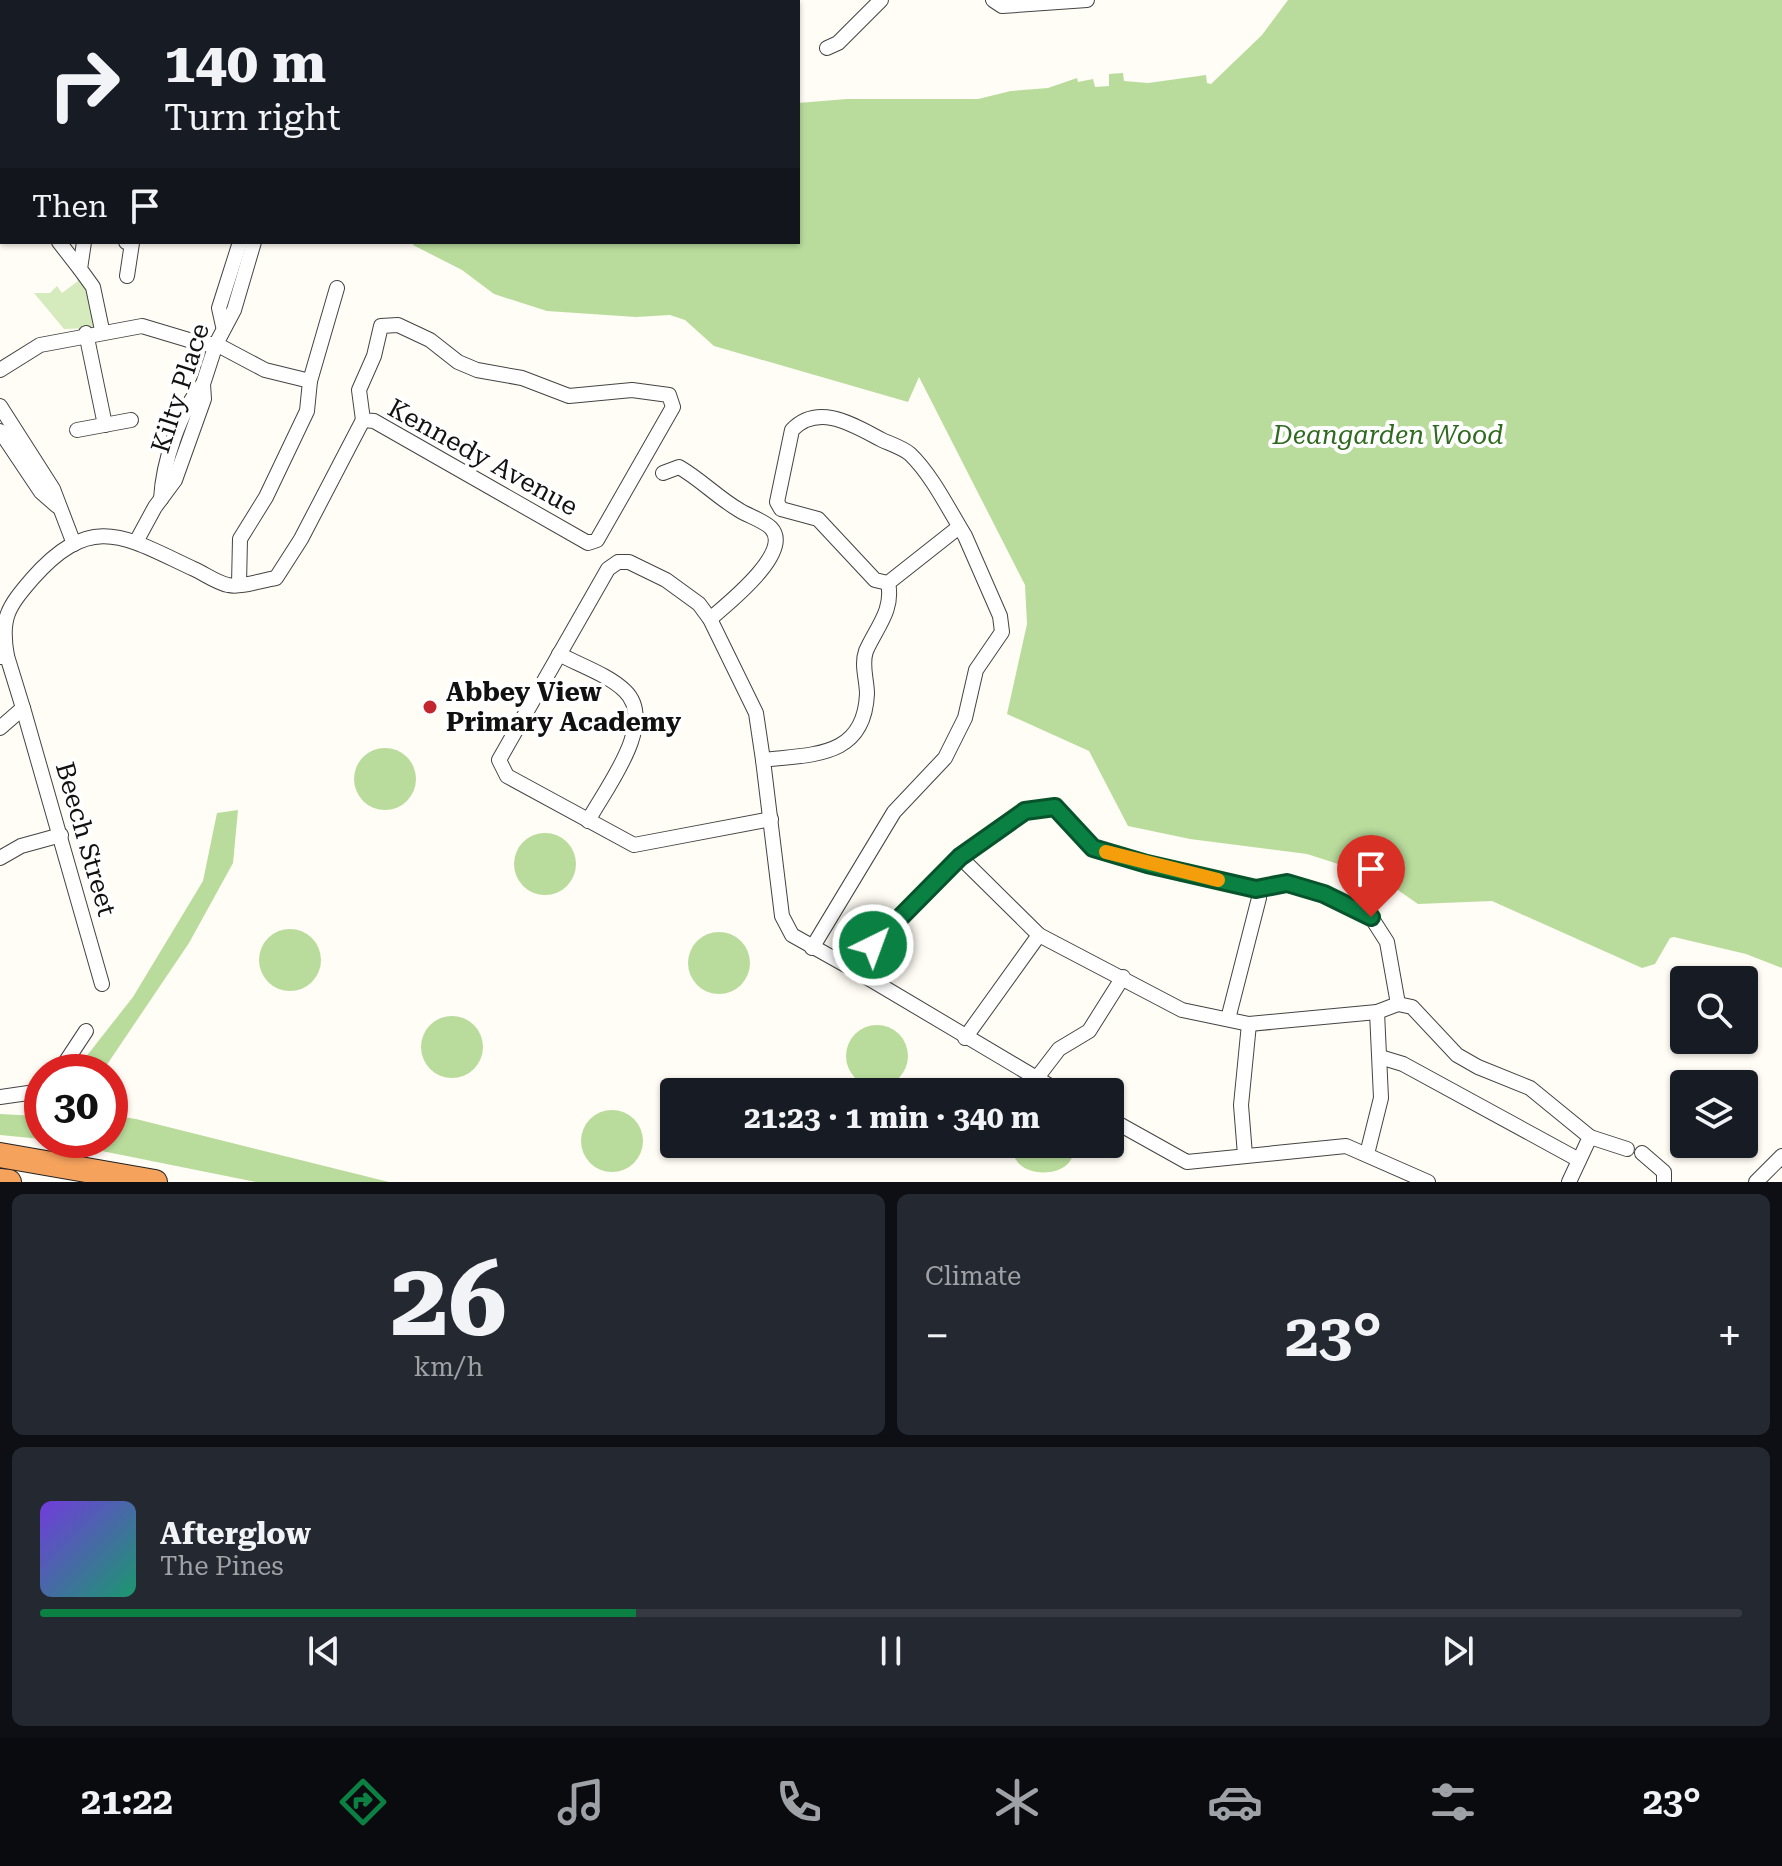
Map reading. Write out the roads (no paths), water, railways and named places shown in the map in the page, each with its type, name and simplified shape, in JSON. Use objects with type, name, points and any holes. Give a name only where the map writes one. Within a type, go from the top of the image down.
[{"type":"highway","points":[[0,1155],[155,1182]]},
{"type":"highway","points":[[0,1181],[9,1182]]},
{"type":"street","points":[[827,48],[838,43],[881,0]]},
{"type":"street","points":[[993,0],[1002,6],[1087,0]]},
{"type":"street","points":[[61,244],[93,287],[102,330]]},
{"type":"street","points":[[80,269],[84,244]]},
{"type":"street","points":[[127,276],[132,244]]},
{"type":"street","points":[[223,326],[219,308],[239,244]]},
{"type":"street","name":"Kilty Place","points":[[136,542],[175,480],[204,399],[203,384],[216,344],[234,310],[253,244]]},
{"type":"street","points":[[239,584],[240,539],[266,497],[307,411],[310,381],[337,288]]},
{"type":"street","name":"Kennedy Avenue","points":[[23,708],[4,656],[2,630],[11,604],[42,568],[74,544],[98,535],[119,535],[229,586],[276,578],[301,539],[363,420],[359,390],[374,356],[381,326],[398,325],[430,340],[458,362],[477,370],[522,378],[569,396],[632,390],[669,395],[673,407],[597,540],[588,543],[374,421],[363,420]]},
{"type":"street","points":[[0,370],[40,345],[102,330],[142,326],[202,344],[216,344],[265,370],[310,381]]},
{"type":"street","points":[[86,333],[105,425]]},
{"type":"street","points":[[0,406],[53,489],[74,544]]},
{"type":"street","points":[[812,948],[894,812],[945,758],[965,718],[976,670],[1002,632],[996,605],[959,527],[909,453],[844,420],[818,417],[800,422],[792,430],[777,502],[781,509],[818,519],[875,580],[888,583]]},
{"type":"street","points":[[77,430],[131,420]]},
{"type":"street","points":[[0,431],[41,492],[61,509]]},
{"type":"street","points":[[663,473],[679,467],[689,472],[738,510],[772,528],[775,536],[770,558],[760,574],[710,619]]},
{"type":"street","points":[[763,760],[822,753],[848,742],[856,734],[866,709],[866,652],[887,611],[888,583],[959,527]]},
{"type":"street","points":[[771,819],[634,845],[507,776],[499,760],[608,569],[618,562],[629,562],[666,580],[699,604],[710,619],[756,713],[771,819],[782,916],[792,935],[1034,1078]]},
{"type":"street","points":[[559,654],[623,689],[637,713],[635,734],[588,821]]},
{"type":"street","points":[[0,728],[23,708]]},
{"type":"street","name":"Beech Street","points":[[23,708],[102,984]]},
{"type":"street","points":[[858,972],[873,945],[960,857],[1025,811],[1055,807],[1093,848],[1256,889],[1287,883],[1324,894],[1371,917],[1387,942],[1398,1004]]},
{"type":"street","points":[[0,858],[21,846],[61,835]]},
{"type":"street","points":[[960,857],[1039,935],[1182,1010],[1249,1024],[1377,1012],[1398,1004],[1412,1007],[1457,1055],[1530,1088],[1590,1137],[1634,1151],[1664,1172],[1664,1182]]},
{"type":"street","points":[[1228,1019],[1259,898],[1256,889]]},
{"type":"street","points":[[965,1038],[1039,935]]},
{"type":"street","points":[[1037,1078],[1059,1049],[1089,1031],[1123,977]]},
{"type":"street","points":[[1367,1154],[1381,1098],[1377,1012]]},
{"type":"street","points":[[1245,1155],[1241,1105],[1249,1024]]},
{"type":"street","points":[[71,1054],[86,1031]]},
{"type":"street","points":[[1380,1057],[1403,1064],[1579,1160]]},
{"type":"street","points":[[0,1097],[24,1094]]},
{"type":"street","points":[[1124,1127],[1187,1162],[1346,1146],[1428,1182]]},
{"type":"street","points":[[1569,1182],[1590,1137]]},
{"type":"street","points":[[1756,1182],[1782,1156]]},
{"type":"place","name":"Abbey View Primary Academy","points":[[430,707]]},
{"type":"park label","name":"Deangarden Wood","points":[[1388,435]]}]
